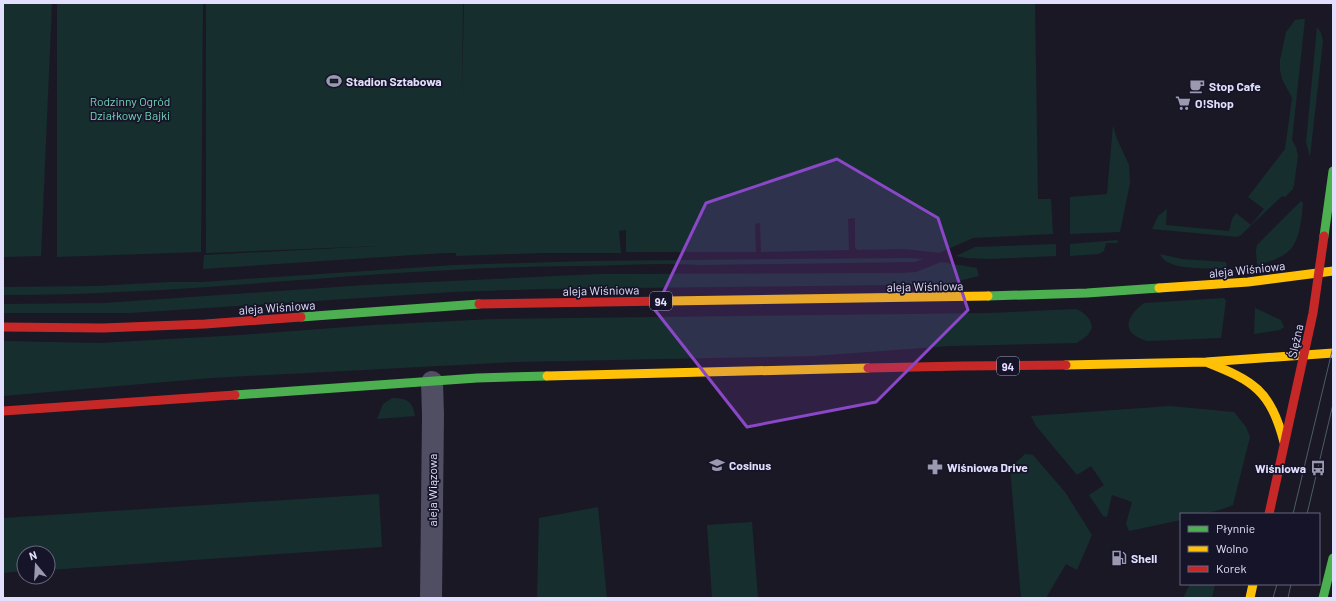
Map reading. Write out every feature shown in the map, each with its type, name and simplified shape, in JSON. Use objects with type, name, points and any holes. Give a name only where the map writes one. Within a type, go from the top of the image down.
[{"type":"main road","name":"Ślężna","points":[[1268,513],[1305,355],[1319,273],[1333,171]]},
{"type":"main road","name":"94","points":[[1319,273],[1333,271]]},
{"type":"main road","name":"aleja Wiśniowa","points":[[3,327],[103,328],[205,324],[489,303],[1032,296],[1248,282],[1319,273]]},
{"type":"main road","name":"94","points":[[3,411],[476,378],[962,366],[1051,366],[1206,362],[1333,353]]},
{"type":"main road","points":[[1206,362],[1249,382],[1264,396],[1277,414],[1284,442]]},
{"type":"main road","points":[[1323,598],[1333,558]]},
{"type":"main road","points":[[1250,598],[1253,585]]},
{"type":"street","name":"aleja Wiązowa","points":[[431,598],[432,382]]},
{"type":"highlighted area","points":[[837,159],[938,218],[968,310],[876,402],[747,427],[655,310],[706,203]]},
{"type":"green space","points":[[3,3],[52,3],[41,256],[3,257]]},
{"type":"green space","name":"Rodzinny Ogród Działkowy Bajki","points":[[57,3],[203,3],[201,252],[57,257]]},
{"type":"green space","points":[[206,3],[463,3],[462,97],[464,3],[1035,3],[1038,199],[1051,199],[1053,234],[973,238],[939,253],[905,249],[857,250],[855,247],[855,218],[848,219],[849,250],[761,252],[760,223],[755,224],[756,252],[626,252],[626,230],[619,231],[621,253],[541,253],[456,256],[456,253],[444,253],[203,269],[204,255],[378,246],[206,253]]},
{"type":"green space","points":[[1305,19],[1292,140],[1296,147],[1298,156],[1293,189],[1285,197],[1282,196],[1241,235],[1237,237],[1152,229],[1158,216],[1167,209],[1166,225],[1229,231],[1232,219],[1236,213],[1251,225],[1264,209],[1248,197],[1285,149],[1292,98],[1282,79],[1280,60],[1286,32],[1295,20]]},
{"type":"green space","points":[[1317,27],[1321,33],[1323,41],[1310,157],[1306,142]]},
{"type":"green space","points":[[1113,125],[1117,139],[1129,165],[1130,183],[1120,232],[1070,234],[1070,197],[1107,194]]},
{"type":"green space","points":[[1301,201],[1303,203],[1300,225],[1293,246],[1282,256],[1272,261],[1257,265],[1257,245]]},
{"type":"green space","points":[[1118,240],[1117,243],[1106,243],[1104,251],[1099,254],[1070,256],[1070,244]]},
{"type":"green space","points":[[1056,244],[1056,256],[988,259],[956,256],[975,247]]},
{"type":"green space","points":[[1160,254],[1182,259],[1226,262],[1227,268],[1190,268],[1180,266],[1171,264],[1164,260]]},
{"type":"green space","points":[[923,259],[915,262],[699,265],[653,264],[505,268],[433,271],[147,291],[3,295],[3,287],[96,286],[170,282],[202,282],[455,265],[586,261]]},
{"type":"green space","points":[[941,262],[977,268],[979,276],[947,284],[543,289],[453,292],[130,313],[3,313],[3,304],[104,303],[365,285],[599,274],[900,273],[916,272]]},
{"type":"green space","points":[[1224,298],[1226,301],[1221,338],[1147,341],[1139,338],[1130,330],[1130,319],[1138,308],[1144,303]]},
{"type":"green space","points":[[1255,308],[1281,320],[1284,327],[1280,330],[1254,334]]},
{"type":"green space","points":[[1076,309],[1087,316],[1092,328],[1088,335],[1077,343],[950,346],[813,356],[514,362],[211,378],[3,396],[3,341],[100,343],[240,335],[373,325],[493,319],[989,313]]},
{"type":"green space","points":[[392,398],[408,401],[413,407],[415,416],[377,419],[383,404]]},
{"type":"green space","points":[[1170,406],[1234,412],[1246,427],[1250,437],[1233,505],[1220,510],[1201,513],[1180,513],[1180,520],[1129,531],[1126,524],[1132,502],[1112,495],[1107,517],[1103,516],[1089,495],[1104,485],[1091,466],[1077,475],[1036,426],[1031,416]]},
{"type":"green space","points":[[1025,454],[1033,455],[1065,492],[1092,535],[1077,570],[1066,564],[1046,598],[1021,598],[1010,468]]},
{"type":"green space","points":[[379,494],[382,547],[56,569],[56,545],[16,545],[16,572],[3,573],[3,518]]},
{"type":"green space","points":[[598,507],[607,598],[537,598],[539,518]]},
{"type":"green space","points":[[752,522],[758,598],[712,598],[707,525]]},
{"type":"green space","points":[[1190,585],[1215,585],[1212,598],[1183,598]]},
{"type":"tram line","points":[[1293,513],[1333,347]]},
{"type":"tram line","points":[[1307,513],[1333,404]]},
{"type":"tram line","points":[[1273,598],[1277,585]]},
{"type":"tram line","points":[[1288,598],[1291,585]]},
{"type":"traffic: fast","points":[[1324,236],[1333,171]]},
{"type":"traffic: fast","points":[[988,296],[1087,293],[1159,288]]},
{"type":"traffic: fast","points":[[301,317],[479,304]]},
{"type":"traffic: fast","points":[[235,395],[477,378],[547,376]]},
{"type":"traffic: fast","points":[[1323,598],[1333,558]]},
{"type":"traffic: slow","points":[[1159,288],[1248,282],[1333,271]]},
{"type":"traffic: slow","points":[[667,301],[988,296]]},
{"type":"traffic: slow","points":[[1066,365],[1206,362],[1333,353]]},
{"type":"traffic: slow","points":[[1206,362],[1236,375],[1258,390],[1273,410],[1284,442]]},
{"type":"traffic: slow","points":[[547,376],[868,368]]},
{"type":"traffic: slow","points":[[1250,598],[1253,585]]},
{"type":"traffic: jam","points":[[1269,513],[1313,313],[1324,236]]},
{"type":"traffic: jam","points":[[479,304],[667,301]]},
{"type":"traffic: jam","points":[[3,327],[103,328],[205,324],[301,317]]},
{"type":"traffic: jam","points":[[868,368],[1066,365]]},
{"type":"traffic: jam","points":[[3,411],[235,395]]},
{"type":"place","name":"Stadion Sztabowa","points":[[334,81]]},
{"type":"place","name":"Stop Cafe","points":[[1197,86]]},
{"type":"place","name":"O!Shop","points":[[1183,103]]},
{"type":"place","name":"Cosinus","points":[[717,465]]},
{"type":"place","name":"Wiśniowa Drive","points":[[935,467]]},
{"type":"place","name":"Wiśniowa","points":[[1318,468]]},
{"type":"place","name":"Shell","points":[[1119,558]]}]
